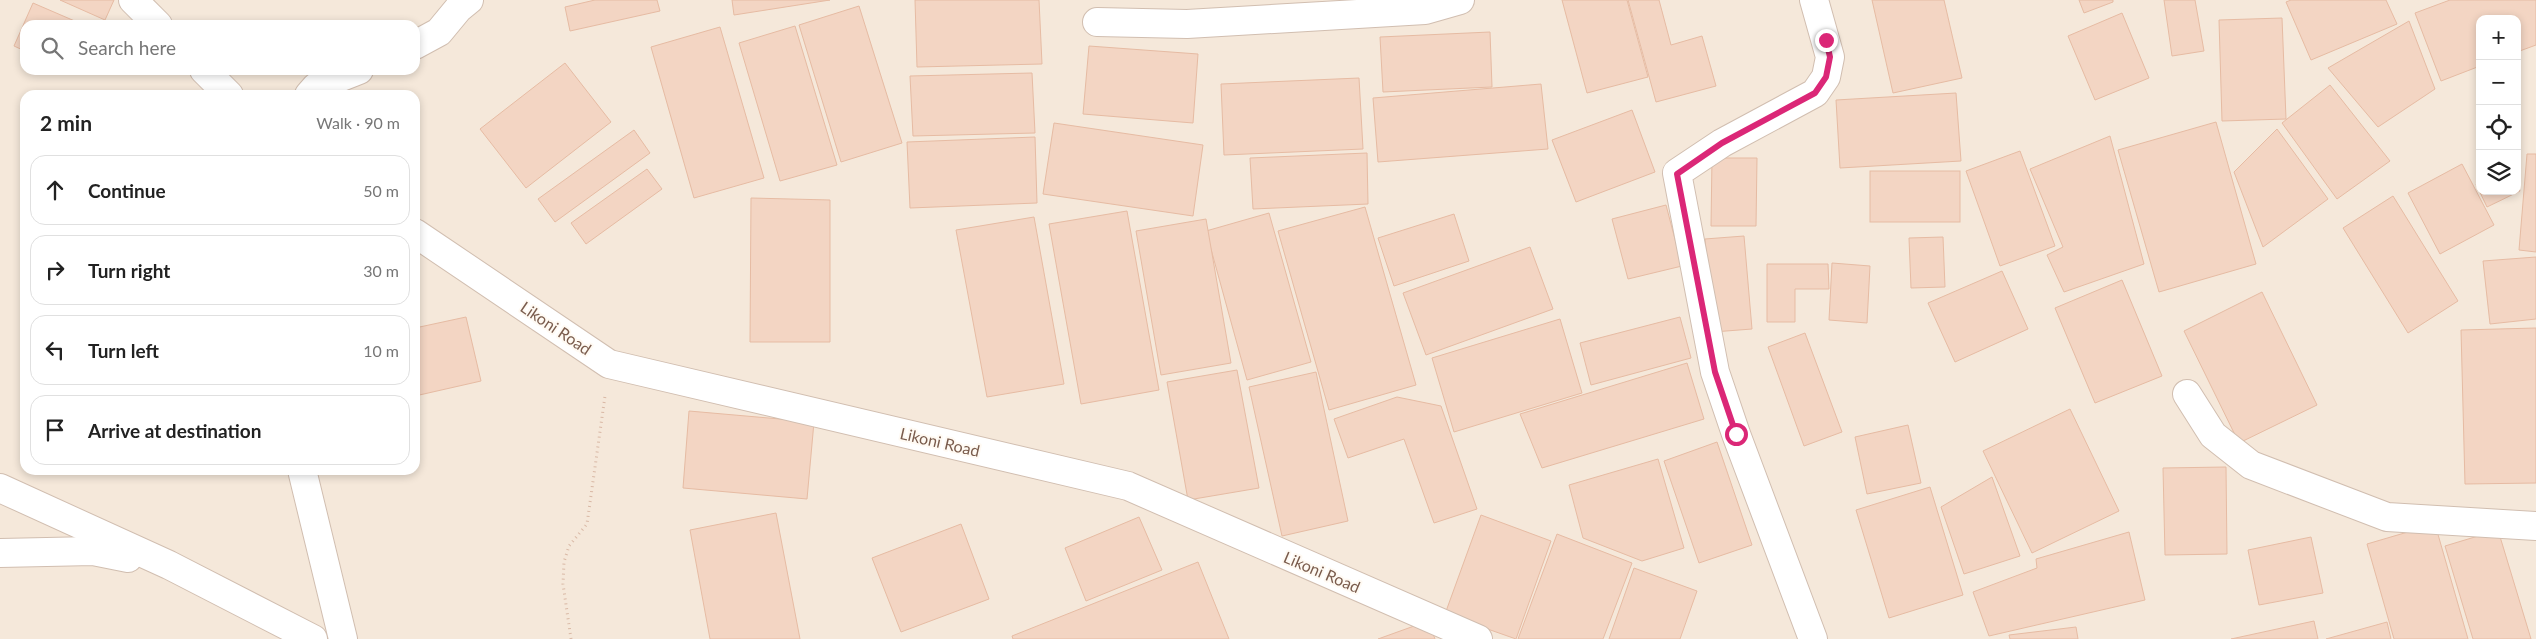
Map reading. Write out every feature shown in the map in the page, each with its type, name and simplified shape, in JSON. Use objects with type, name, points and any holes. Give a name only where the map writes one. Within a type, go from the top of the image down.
[{"type":"street","points":[[133,0],[153,20]]},
{"type":"street","points":[[420,42],[439,32],[458,9],[469,0]]},
{"type":"street","points":[[1097,22],[1187,24],[1425,10],[1460,0]]},
{"type":"street","points":[[1814,0],[1830,57],[1826,77],[1815,93],[1722,143],[1677,174],[1715,372],[1736,434],[1814,639]]},
{"type":"street","points":[[209,75],[224,90]]},
{"type":"street","points":[[313,90],[316,87],[346,75]]},
{"type":"street","name":"Likoni Road","points":[[420,236],[609,364],[1128,486],[1478,639]]},
{"type":"street","points":[[2188,394],[2213,435],[2251,465],[2333,494],[2387,517],[2536,526]]},
{"type":"street","points":[[303,475],[342,639]]},
{"type":"street","points":[[0,488],[169,565],[313,639]]},
{"type":"street","points":[[0,552],[93,551],[169,565]]},
{"type":"path","points":[[571,639],[563,584],[564,562],[569,546],[587,524],[609,364]]},
{"type":"shaded area","points":[[0,0],[2536,0],[2536,639],[0,639]]},
{"type":"building","points":[[60,0],[114,0],[105,20]]},
{"type":"building","points":[[595,0],[657,0],[660,11],[570,31],[565,7]]},
{"type":"building","points":[[732,0],[830,0],[734,15]]},
{"type":"building","points":[[915,0],[1039,0],[1042,64],[917,67]]},
{"type":"building","points":[[1562,0],[1627,0],[1648,77],[1587,93]]},
{"type":"building","points":[[1628,0],[1659,0],[1671,45],[1702,36],[1716,86],[1656,102]]},
{"type":"building","points":[[1872,0],[1944,0],[1962,78],[1893,93]]},
{"type":"building","points":[[2079,0],[2113,0],[2113,2],[2084,13]]},
{"type":"building","points":[[2164,0],[2195,0],[2204,51],[2172,56]]},
{"type":"building","points":[[2291,0],[2386,0],[2397,24],[2311,60],[2286,2]]},
{"type":"building","points":[[2450,0],[2536,0],[2536,45],[2521,51],[2521,15],[2476,15],[2476,68],[2441,81],[2415,13]]},
{"type":"building","points":[[33,3],[72,20],[25,20]]},
{"type":"building","points":[[859,6],[902,143],[841,162],[799,25]]},
{"type":"building","points":[[2122,13],[2149,78],[2095,100],[2068,36]]},
{"type":"building","points":[[2282,18],[2286,119],[2222,121],[2219,20]]},
{"type":"building","points":[[2409,21],[2435,89],[2378,127],[2328,68]]},
{"type":"building","points":[[795,26],[837,165],[780,181],[739,43]]},
{"type":"building","points":[[720,27],[764,178],[694,198],[651,47]]},
{"type":"building","points":[[20,32],[20,49],[14,46]]},
{"type":"building","points":[[1490,32],[1492,87],[1383,92],[1380,37]]},
{"type":"building","points":[[1089,46],[1198,54],[1193,123],[1083,114]]},
{"type":"building","points":[[565,63],[611,122],[526,188],[480,129]]},
{"type":"building","points":[[1032,73],[1035,133],[913,136],[910,76]]},
{"type":"building","points":[[1359,78],[1363,149],[1224,155],[1221,84]]},
{"type":"building","points":[[1541,84],[1548,149],[1378,162],[1373,98]]},
{"type":"building","points":[[2330,85],[2390,161],[2337,199],[2282,123]]},
{"type":"building","points":[[1956,93],[1961,161],[1840,168],[1836,100]]},
{"type":"building","points":[[1632,110],[1655,172],[1576,202],[1552,140]]},
{"type":"building","points":[[2216,122],[2256,264],[2159,292],[2118,150]]},
{"type":"building","points":[[1054,123],[1203,145],[1193,216],[1043,194]]},
{"type":"building","points":[[2277,129],[2328,199],[2263,247],[2234,172]]},
{"type":"building","points":[[634,130],[650,153],[555,222],[538,199]]},
{"type":"building","points":[[2110,136],[2144,264],[2064,292],[2047,255],[2063,247],[2030,169]]},
{"type":"building","points":[[1035,137],[1037,203],[910,208],[907,142]]},
{"type":"building","points":[[2020,151],[2055,246],[2000,266],[1966,171]]},
{"type":"building","points":[[1367,153],[1368,204],[1253,209],[1250,158]]},
{"type":"building","points":[[2527,154],[2536,154],[2536,252],[2519,250]]},
{"type":"building","points":[[1712,158],[1757,158],[1756,226],[1711,226]]},
{"type":"building","points":[[2462,164],[2476,191],[2476,195],[2478,195],[2494,225],[2440,254],[2408,193]]},
{"type":"building","points":[[647,169],[662,189],[586,244],[571,223]]},
{"type":"building","points":[[1870,171],[1960,171],[1960,222],[1870,222]]},
{"type":"building","points":[[2481,195],[2512,195],[2487,207]]},
{"type":"building","points":[[2393,196],[2458,301],[2408,333],[2343,228]]},
{"type":"building","points":[[751,198],[830,200],[830,342],[750,342]]},
{"type":"building","points":[[1666,205],[1682,266],[1628,279],[1612,219]]},
{"type":"building","points":[[1365,207],[1416,385],[1329,410],[1278,231]]},
{"type":"building","points":[[1127,211],[1159,390],[1081,404],[1049,224]]},
{"type":"building","points":[[1269,213],[1311,362],[1247,380],[1206,231]]},
{"type":"building","points":[[1454,214],[1469,261],[1394,286],[1378,238]]},
{"type":"building","points":[[1034,217],[1064,384],[987,397],[956,230]]},
{"type":"building","points":[[1206,219],[1231,363],[1161,375],[1136,231]]},
{"type":"building","points":[[1744,236],[1752,329],[1713,332],[1705,239]]},
{"type":"building","points":[[1943,237],[1945,287],[1911,288],[1909,238]]},
{"type":"building","points":[[1530,247],[1553,309],[1426,355],[1403,293]]},
{"type":"building","points":[[2536,257],[2536,319],[2490,324],[2483,261]]},
{"type":"building","points":[[1832,263],[1870,266],[1867,323],[1829,320]]},
{"type":"building","points":[[1767,264],[1828,264],[1829,289],[1795,289],[1795,322],[1767,322]]},
{"type":"building","points":[[2002,271],[2028,329],[1955,362],[1928,303]]},
{"type":"building","points":[[2122,280],[2162,376],[2095,403],[2055,308]]},
{"type":"building","points":[[2262,292],[2317,405],[2239,443],[2184,331]]},
{"type":"building","points":[[466,317],[481,381],[420,395],[420,327]]},
{"type":"building","points":[[1680,317],[1691,358],[1591,385],[1580,343]]},
{"type":"building","points":[[1560,319],[1582,393],[1454,432],[1432,358]]},
{"type":"building","points":[[2536,328],[2536,483],[2465,484],[2461,330]]},
{"type":"building","points":[[1805,333],[1842,432],[1804,446],[1768,347]]},
{"type":"building","points":[[1687,363],[1704,419],[1542,468],[1520,414]]},
{"type":"building","points":[[1237,370],[1259,488],[1188,500],[1167,382]]},
{"type":"building","points":[[1316,372],[1348,521],[1282,536],[1249,387]]},
{"type":"building","points":[[1397,397],[1441,406],[1477,509],[1434,523],[1404,439],[1348,458],[1334,419]]},
{"type":"building","points":[[2070,409],[2119,511],[2032,553],[1983,451]]},
{"type":"building","points":[[689,411],[814,422],[807,499],[683,488]]},
{"type":"building","points":[[1908,425],[1921,483],[1867,494],[1855,437]]},
{"type":"building","points":[[1717,442],[1752,545],[1699,563],[1664,461]]},
{"type":"building","points":[[1658,459],[1684,548],[1642,561],[1583,538],[1569,485]]},
{"type":"building","points":[[2226,467],[2227,554],[2165,555],[2163,468]]},
{"type":"building","points":[[1992,477],[2020,556],[1964,574],[1941,507]]},
{"type":"building","points":[[1930,487],[1963,595],[1889,618],[1856,510]]},
{"type":"building","points":[[776,513],[800,639],[710,639],[690,530]]},
{"type":"building","points":[[1481,515],[1551,541],[1516,639],[1445,614]]},
{"type":"building","points":[[1139,517],[1162,570],[1086,601],[1065,548]]},
{"type":"building","points":[[961,524],[989,599],[901,632],[872,558]]},
{"type":"building","points":[[2435,524],[2468,639],[2394,639],[2367,544]]},
{"type":"building","points":[[2498,530],[2531,639],[2473,639],[2445,546]]},
{"type":"building","points":[[2129,532],[2145,600],[1989,636],[1973,592],[2037,568],[2036,559]]},
{"type":"building","points":[[1557,534],[1632,563],[1603,639],[1518,639]]},
{"type":"building","points":[[2311,537],[2323,593],[2259,605],[2248,550]]},
{"type":"building","points":[[1198,562],[1229,639],[1013,639],[1012,636]]},
{"type":"building","points":[[1634,568],[1697,591],[1680,639],[1609,639]]},
{"type":"building","points":[[1428,621],[1435,639],[1378,639]]},
{"type":"building","points":[[2314,621],[2318,639],[2231,639]]},
{"type":"building","points":[[2387,622],[2391,639],[2326,639]]},
{"type":"building","points":[[2076,627],[2078,639],[2010,639],[2009,635]]},
{"type":"route","points":[[1736,434],[1715,372],[1677,174],[1722,143],[1815,93],[1826,77],[1830,57],[1826,40]]}]
